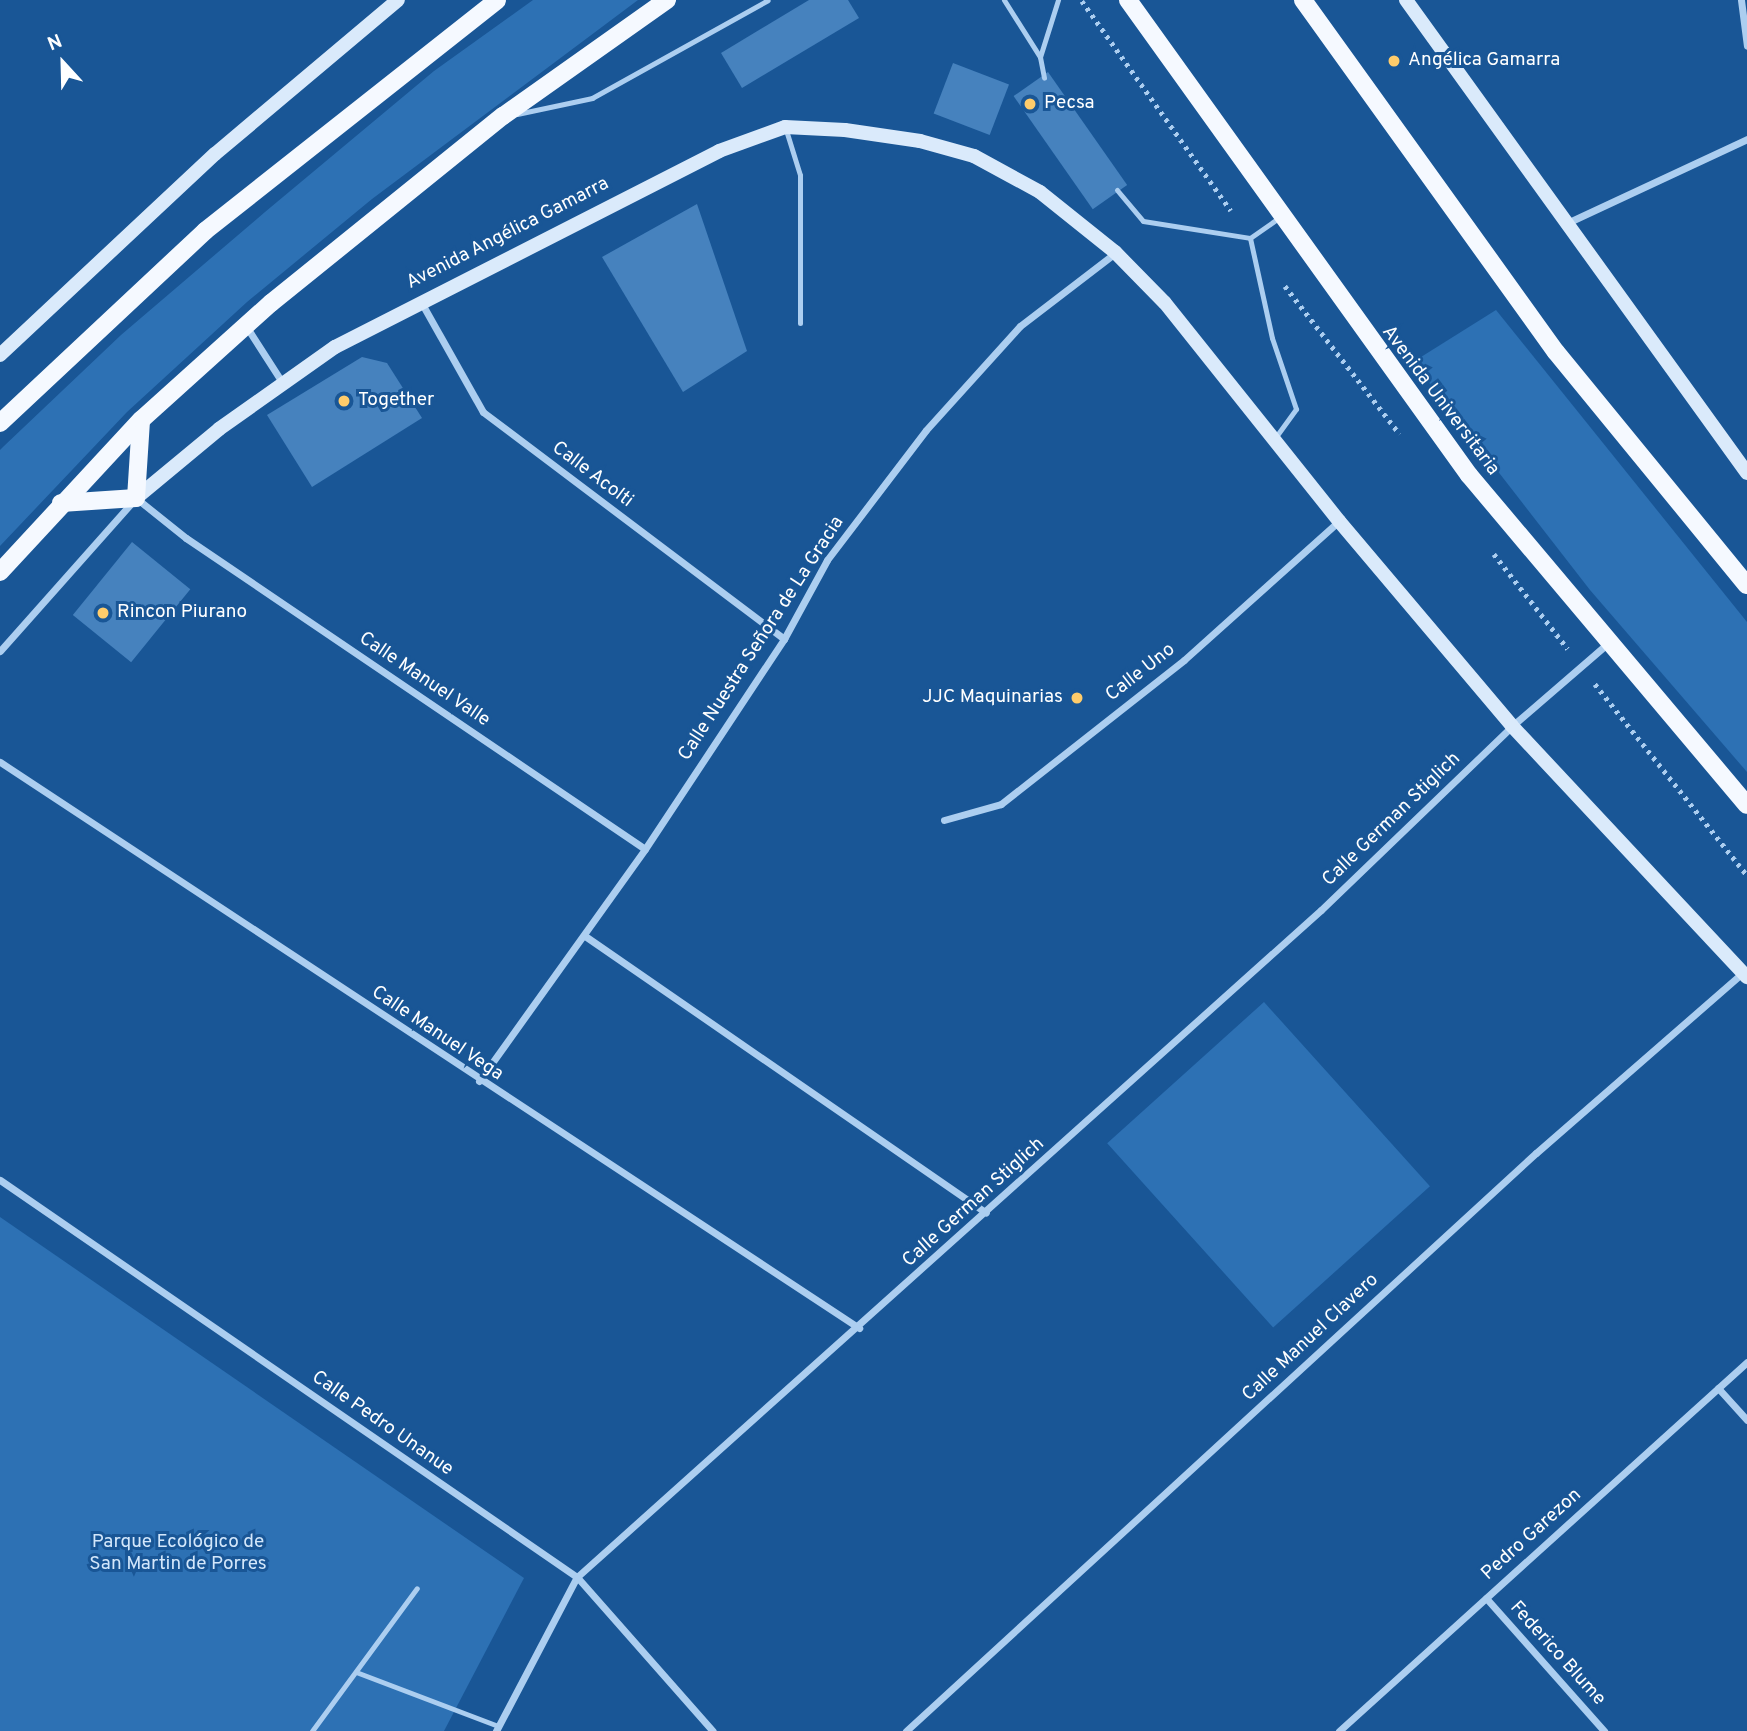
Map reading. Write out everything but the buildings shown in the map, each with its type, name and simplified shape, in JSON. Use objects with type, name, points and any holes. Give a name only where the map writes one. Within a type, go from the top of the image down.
[{"type":"main road","points":[[0,423],[205,231],[497,0]]},
{"type":"main road","points":[[0,572],[61,503],[141,420],[246,326],[503,117],[667,0]]},
{"type":"main road","name":"Avenida Universitaria","points":[[1128,0],[1280,217],[1469,475],[1747,805]]},
{"type":"main road","points":[[1303,0],[1556,352],[1747,585]]},
{"type":"main road","points":[[61,503],[136,498],[141,420]]},
{"type":"street","points":[[0,355],[215,154],[398,0]]},
{"type":"street","points":[[1741,0],[1747,46]]},
{"type":"street","points":[[1409,1],[1564,224],[1747,473]]},
{"type":"street","name":"Avenida Angélica Gamarra","points":[[0,650],[136,498],[282,382],[335,347],[719,150],[785,127],[858,131],[974,156],[1040,192],[1115,252]]},
{"type":"street","points":[[1564,224],[1747,139]]},
{"type":"street","points":[[1115,252],[1165,303],[1339,521],[1512,726],[1745,975]]},
{"type":"street","name":"Calle Nuestra Señora de La Gracia","points":[[479,1081],[645,849],[784,639],[827,560],[926,430],[1020,326],[1115,252]]},
{"type":"street","name":"Calle Acolti","points":[[421,302],[483,412],[784,639]]},
{"type":"street","points":[[246,326],[282,382]]},
{"type":"street","name":"Calle Manuel Valle","points":[[136,498],[186,538],[645,849]]},
{"type":"street","name":"Calle Uno","points":[[944,820],[1001,804],[1184,660],[1339,521]]},
{"type":"street","name":"Calle German Stiglich","points":[[497,1728],[576,1577],[859,1328],[1321,910],[1512,726],[1608,643]]},
{"type":"street","name":"Calle Manuel Vega","points":[[0,762],[479,1081],[859,1328]]},
{"type":"street","points":[[585,936],[986,1213]]},
{"type":"street","name":"Calle Manuel Clavero","points":[[906,1731],[1536,1153],[1745,975]]},
{"type":"street","name":"Calle Pedro Unanue","points":[[0,1180],[576,1577],[713,1731]]},
{"type":"street","name":"Pedro Garezon","points":[[1339,1731],[1747,1362]]},
{"type":"street","points":[[1717,1388],[1747,1420]]},
{"type":"street","name":"Federico Blume","points":[[1486,1598],[1605,1731]]},
{"type":"lane","points":[[503,117],[592,98],[768,0]]},
{"type":"lane","points":[[1004,0],[1040,57],[1044,78]]},
{"type":"lane","points":[[1040,57],[1058,0]]},
{"type":"lane","points":[[785,127],[800,175],[800,323]]},
{"type":"lane","points":[[1116,190],[1143,221],[1250,238],[1280,217]]},
{"type":"lane","points":[[1250,238],[1272,338],[1296,409],[1274,439]]},
{"type":"lane","points":[[312,1731],[417,1588]]},
{"type":"lane","points":[[356,1672],[497,1728]]},
{"type":"green space","points":[[533,0],[638,0],[372,199],[247,302],[127,412],[0,546],[0,450],[121,335],[265,212],[434,71]]},
{"type":"green space","points":[[1496,310],[1747,622],[1747,772],[1590,590],[1413,362]]},
{"type":"green space","points":[[1264,1002],[1430,1186],[1273,1327],[1107,1143]]},
{"type":"green space","name":"Parque Ecológico de San Martin de Porres","points":[[0,1217],[524,1578],[444,1731],[0,1731]]},
{"type":"place","name":"Angélica Gamarra","points":[[1394,61]]},
{"type":"place","name":"Pecsa","points":[[1030,104]]},
{"type":"place","name":"Together","points":[[344,401]]},
{"type":"place","name":"Rincon Piurano","points":[[103,613]]},
{"type":"place","name":"JJC Maquinarias","points":[[1077,698]]}]
